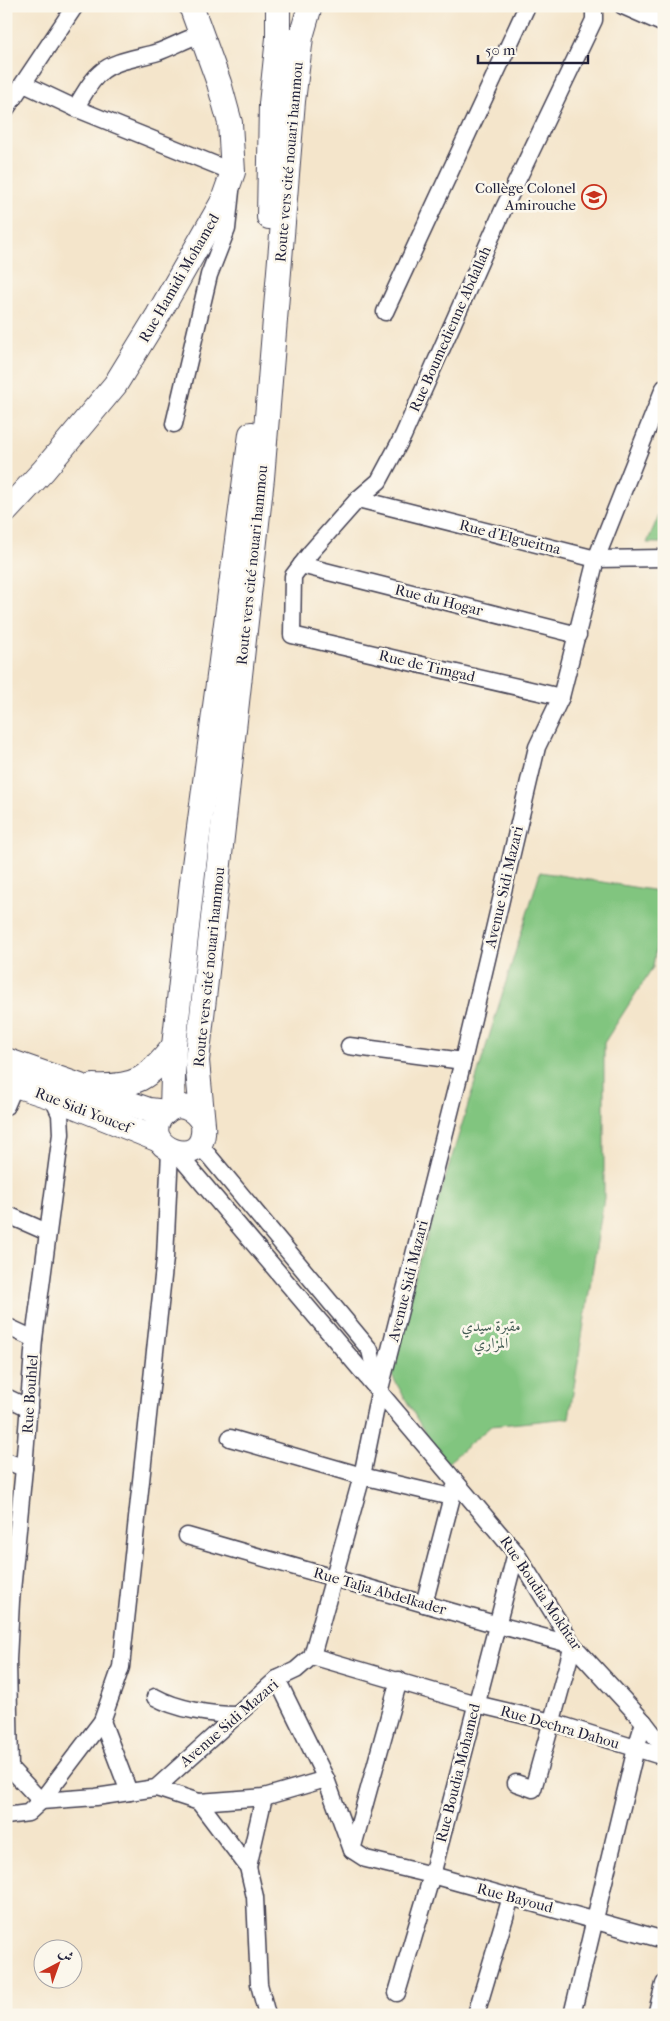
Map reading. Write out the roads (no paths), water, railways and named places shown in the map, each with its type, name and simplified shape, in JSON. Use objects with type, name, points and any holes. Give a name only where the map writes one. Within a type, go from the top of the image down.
[{"type":"main road","name":"Rue Hamidi Mohamed","points":[[6,511],[44,470],[115,385],[158,315],[222,203],[233,172],[230,123],[219,83],[191,6]]},
{"type":"main road","name":"Route vers cité nouari hammou","points":[[278,6],[278,38],[272,104],[269,226],[250,440],[193,872],[169,1110],[157,1125],[182,1143],[197,1061],[262,478],[293,101],[302,37],[310,6]]},
{"type":"main road","points":[[78,1086],[123,1086],[144,1078],[157,1068],[174,1046]]},
{"type":"main road","points":[[6,1060],[149,1110],[188,1108],[200,1117],[182,1143]]},
{"type":"main road","name":"Rue Sidi Youcef","points":[[9,1091],[52,1097],[182,1143]]},
{"type":"street","points":[[6,109],[75,6]]},
{"type":"street","points":[[385,312],[527,6]]},
{"type":"street","name":"Rue Boumedienne Abdallah","points":[[292,635],[292,576],[358,499],[379,481],[403,436],[503,210],[594,20],[594,6]]},
{"type":"street","points":[[623,6],[664,24]]},
{"type":"street","points":[[75,108],[92,82],[110,66],[160,51],[185,39],[201,34]]},
{"type":"street","points":[[24,84],[75,108],[233,172],[227,229],[209,275],[174,424]]},
{"type":"street","name":"Avenue Sidi Mazari","points":[[156,1788],[222,1730],[236,1714],[277,1680],[296,1670],[312,1656],[362,1476],[380,1392],[463,1061],[537,747],[561,697],[596,559],[664,388]]},
{"type":"street","name":"Rue d'Elgueitna","points":[[358,499],[596,559],[664,558]]},
{"type":"street","name":"Rue du Hogar","points":[[301,566],[578,635]]},
{"type":"street","name":"Rue de Timgad","points":[[292,635],[561,697]]},
{"type":"street","points":[[349,1046],[463,1061]]},
{"type":"street","name":"Rue Bouhlel","points":[[41,1801],[10,1768],[7,1660],[12,1530],[24,1468],[34,1339],[61,1134],[60,1114],[52,1097]]},
{"type":"street","points":[[182,1143],[380,1392]]},
{"type":"street","points":[[182,1143],[209,1156],[370,1350],[380,1392]]},
{"type":"street","points":[[6,1816],[28,1813],[41,1801],[102,1721],[120,1667],[165,1258],[182,1143]]},
{"type":"street","points":[[6,1214],[48,1232]]},
{"type":"street","points":[[6,1326],[34,1339]]},
{"type":"street","name":"Rue Boudia Mokhtar","points":[[380,1392],[454,1489],[516,1553],[573,1645],[644,1722],[664,1748]]},
{"type":"street","points":[[6,1398],[29,1408]]},
{"type":"street","points":[[230,1438],[362,1476],[454,1489],[424,1604]]},
{"type":"street","points":[[6,1461],[24,1468]]},
{"type":"street","name":"Rue Talja Abdelkader","points":[[187,1536],[573,1645]]},
{"type":"street","name":"Rue Boudia Mohamed","points":[[397,1993],[432,1875],[516,1553]]},
{"type":"street","points":[[516,1783],[533,1789],[573,1645]]},
{"type":"street","name":"Rue Dechra Dahou","points":[[312,1656],[476,1704],[552,1722],[664,1757]]},
{"type":"street","points":[[277,1680],[326,1779],[352,1850]]},
{"type":"street","points":[[352,1850],[398,1680]]},
{"type":"street","points":[[155,1697],[168,1704],[224,1715],[236,1714]]},
{"type":"street","points":[[102,1721],[129,1792]]},
{"type":"street","points":[[572,2015],[636,1748],[644,1722]]},
{"type":"street","points":[[41,1801],[96,1797],[156,1788],[199,1802],[264,1798],[326,1779]]},
{"type":"street","points":[[248,1867],[264,1798]]},
{"type":"street","points":[[199,1802],[248,1867],[255,1897],[259,1984],[267,2015]]},
{"type":"street","name":"Rue Bayoud","points":[[352,1850],[366,1859],[432,1875],[664,1940]]},
{"type":"street","points":[[476,2014],[511,1897]]},
{"type":"street","points":[[656,2015],[664,1984]]},
{"type":"place","name":"Collège Colonel Amirouche","points":[[594,197]]},
{"type":"park label","name":"مقبرة سيدي المزاري","points":[[491,1334]]}]
